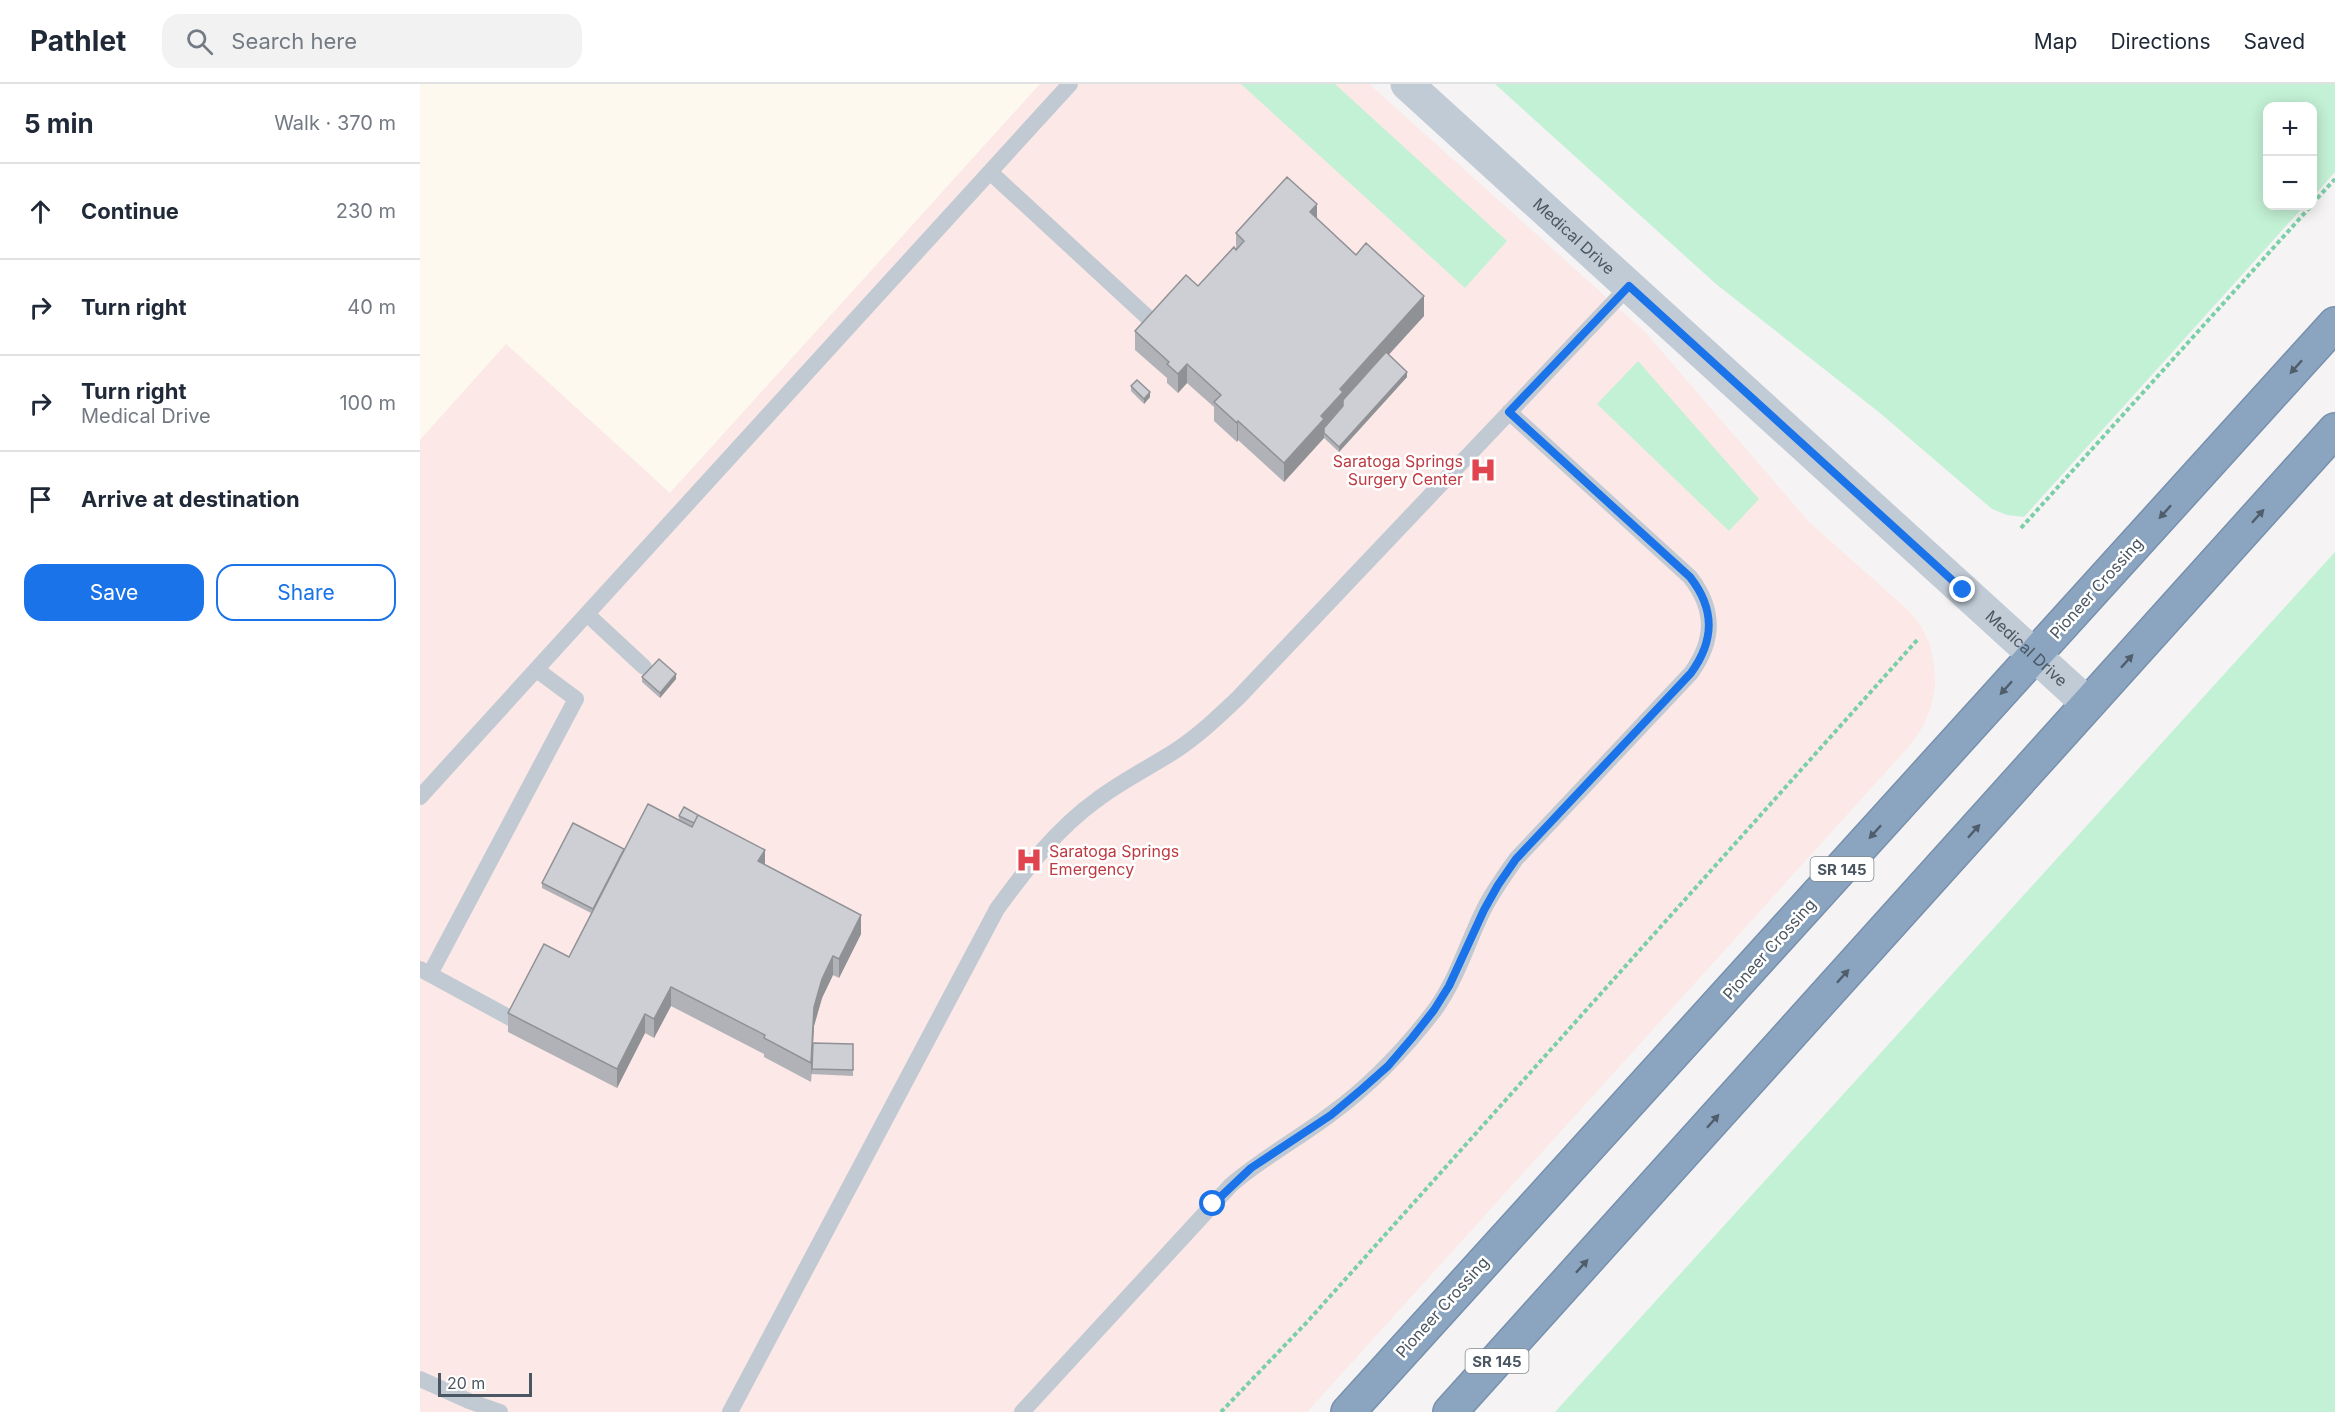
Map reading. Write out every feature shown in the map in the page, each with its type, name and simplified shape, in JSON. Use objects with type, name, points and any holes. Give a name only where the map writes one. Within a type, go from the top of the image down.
[{"type":"highway","name":"Pioneer Crossing","points":[[1348,1412],[2335,324]]},
{"type":"highway","name":"SR 145","points":[[1450,1412],[2335,430]]},
{"type":"street","name":"Medical Drive","points":[[1407,84],[2088,704]]},
{"type":"lane","points":[[420,797],[1071,84]]},
{"type":"lane","points":[[990,172],[1157,326]]},
{"type":"lane","points":[[730,1412],[997,909],[1020,875],[1047,843],[1098,799],[1178,749],[1212,722],[1629,286]]},
{"type":"lane","points":[[1022,1412],[1231,1185],[1270,1154],[1331,1115],[1388,1066],[1434,1010],[1449,986],[1484,910],[1516,859],[1700,661],[1709,633],[1709,619],[1703,596],[1690,577],[1509,412]]},
{"type":"lane","points":[[588,615],[644,667]]},
{"type":"lane","points":[[514,1020],[425,971],[576,699],[537,670]]},
{"type":"lane","points":[[420,1379],[500,1412]]},
{"type":"path","points":[[2317,199],[2335,179]]},
{"type":"path","points":[[2021,528],[2307,210]]},
{"type":"path","points":[[1221,1412],[1308,1321],[1919,638]]},
{"type":"shaded area","points":[[420,84],[1040,84],[670,493],[507,345],[420,440]]},
{"type":"shaded area","name":"Saratoga Springs Emergency","points":[[1040,84],[1369,84],[1645,332],[1809,522],[1909,611],[1921,626],[1930,645],[1934,665],[1935,685],[1931,707],[1923,726],[1911,744],[1307,1412],[420,1412],[420,440],[506,344],[670,493]]},
{"type":"green space","points":[[1241,84],[1335,84],[1507,241],[1465,288]]},
{"type":"green space","points":[[1495,84],[2335,84],[2335,172],[2317,192],[2317,102],[2263,102],[2263,210],[2300,210],[2024,517],[2007,515],[1992,509],[1880,413],[1716,284]]},
{"type":"green space","points":[[1638,361],[1759,499],[1729,531],[1597,404]]},
{"type":"green space","points":[[2335,552],[2335,1412],[1555,1412]]},
{"type":"building","points":[[1287,177],[1317,204],[1310,212],[1356,255],[1366,243],[1424,296],[1340,389],[1343,392],[1321,416],[1324,419],[1284,463],[1214,402],[1221,395],[1187,364],[1178,374],[1167,364],[1169,362],[1135,331],[1186,275],[1198,286],[1234,247],[1236,250],[1244,241],[1236,233]]},
{"type":"building","points":[[1386,352],[1407,372],[1339,447],[1324,433],[1324,428],[1343,406],[1343,400]]},
{"type":"building","points":[[1137,380],[1150,392],[1144,399],[1131,386]]},
{"type":"building","points":[[659,659],[676,674],[660,693],[642,677]]},
{"type":"building","points":[[648,804],[692,827],[698,815],[765,850],[758,861],[861,915],[839,959],[833,956],[822,979],[814,1007],[811,1063],[764,1038],[765,1035],[671,987],[654,1019],[645,1014],[617,1069],[508,1013],[544,944],[569,957]]},
{"type":"building","points":[[684,807],[698,815],[694,823],[679,816]]},
{"type":"building","points":[[573,823],[624,849],[593,909],[542,883]]},
{"type":"building","points":[[813,1043],[853,1044],[853,1070],[812,1069]]},
{"type":"place","name":"Saratoga Springs Surgery Center","points":[[1483,470]]},
{"type":"place","name":"Saratoga Springs Emergency","points":[[1029,860]]},
{"type":"route","points":[[1213,1204],[1251,1168],[1331,1115],[1388,1066],[1434,1010],[1449,986],[1484,910],[1516,859],[1700,661],[1709,633],[1706,603],[1700,589],[1690,577],[1509,412],[1629,286],[1963,590]]}]
